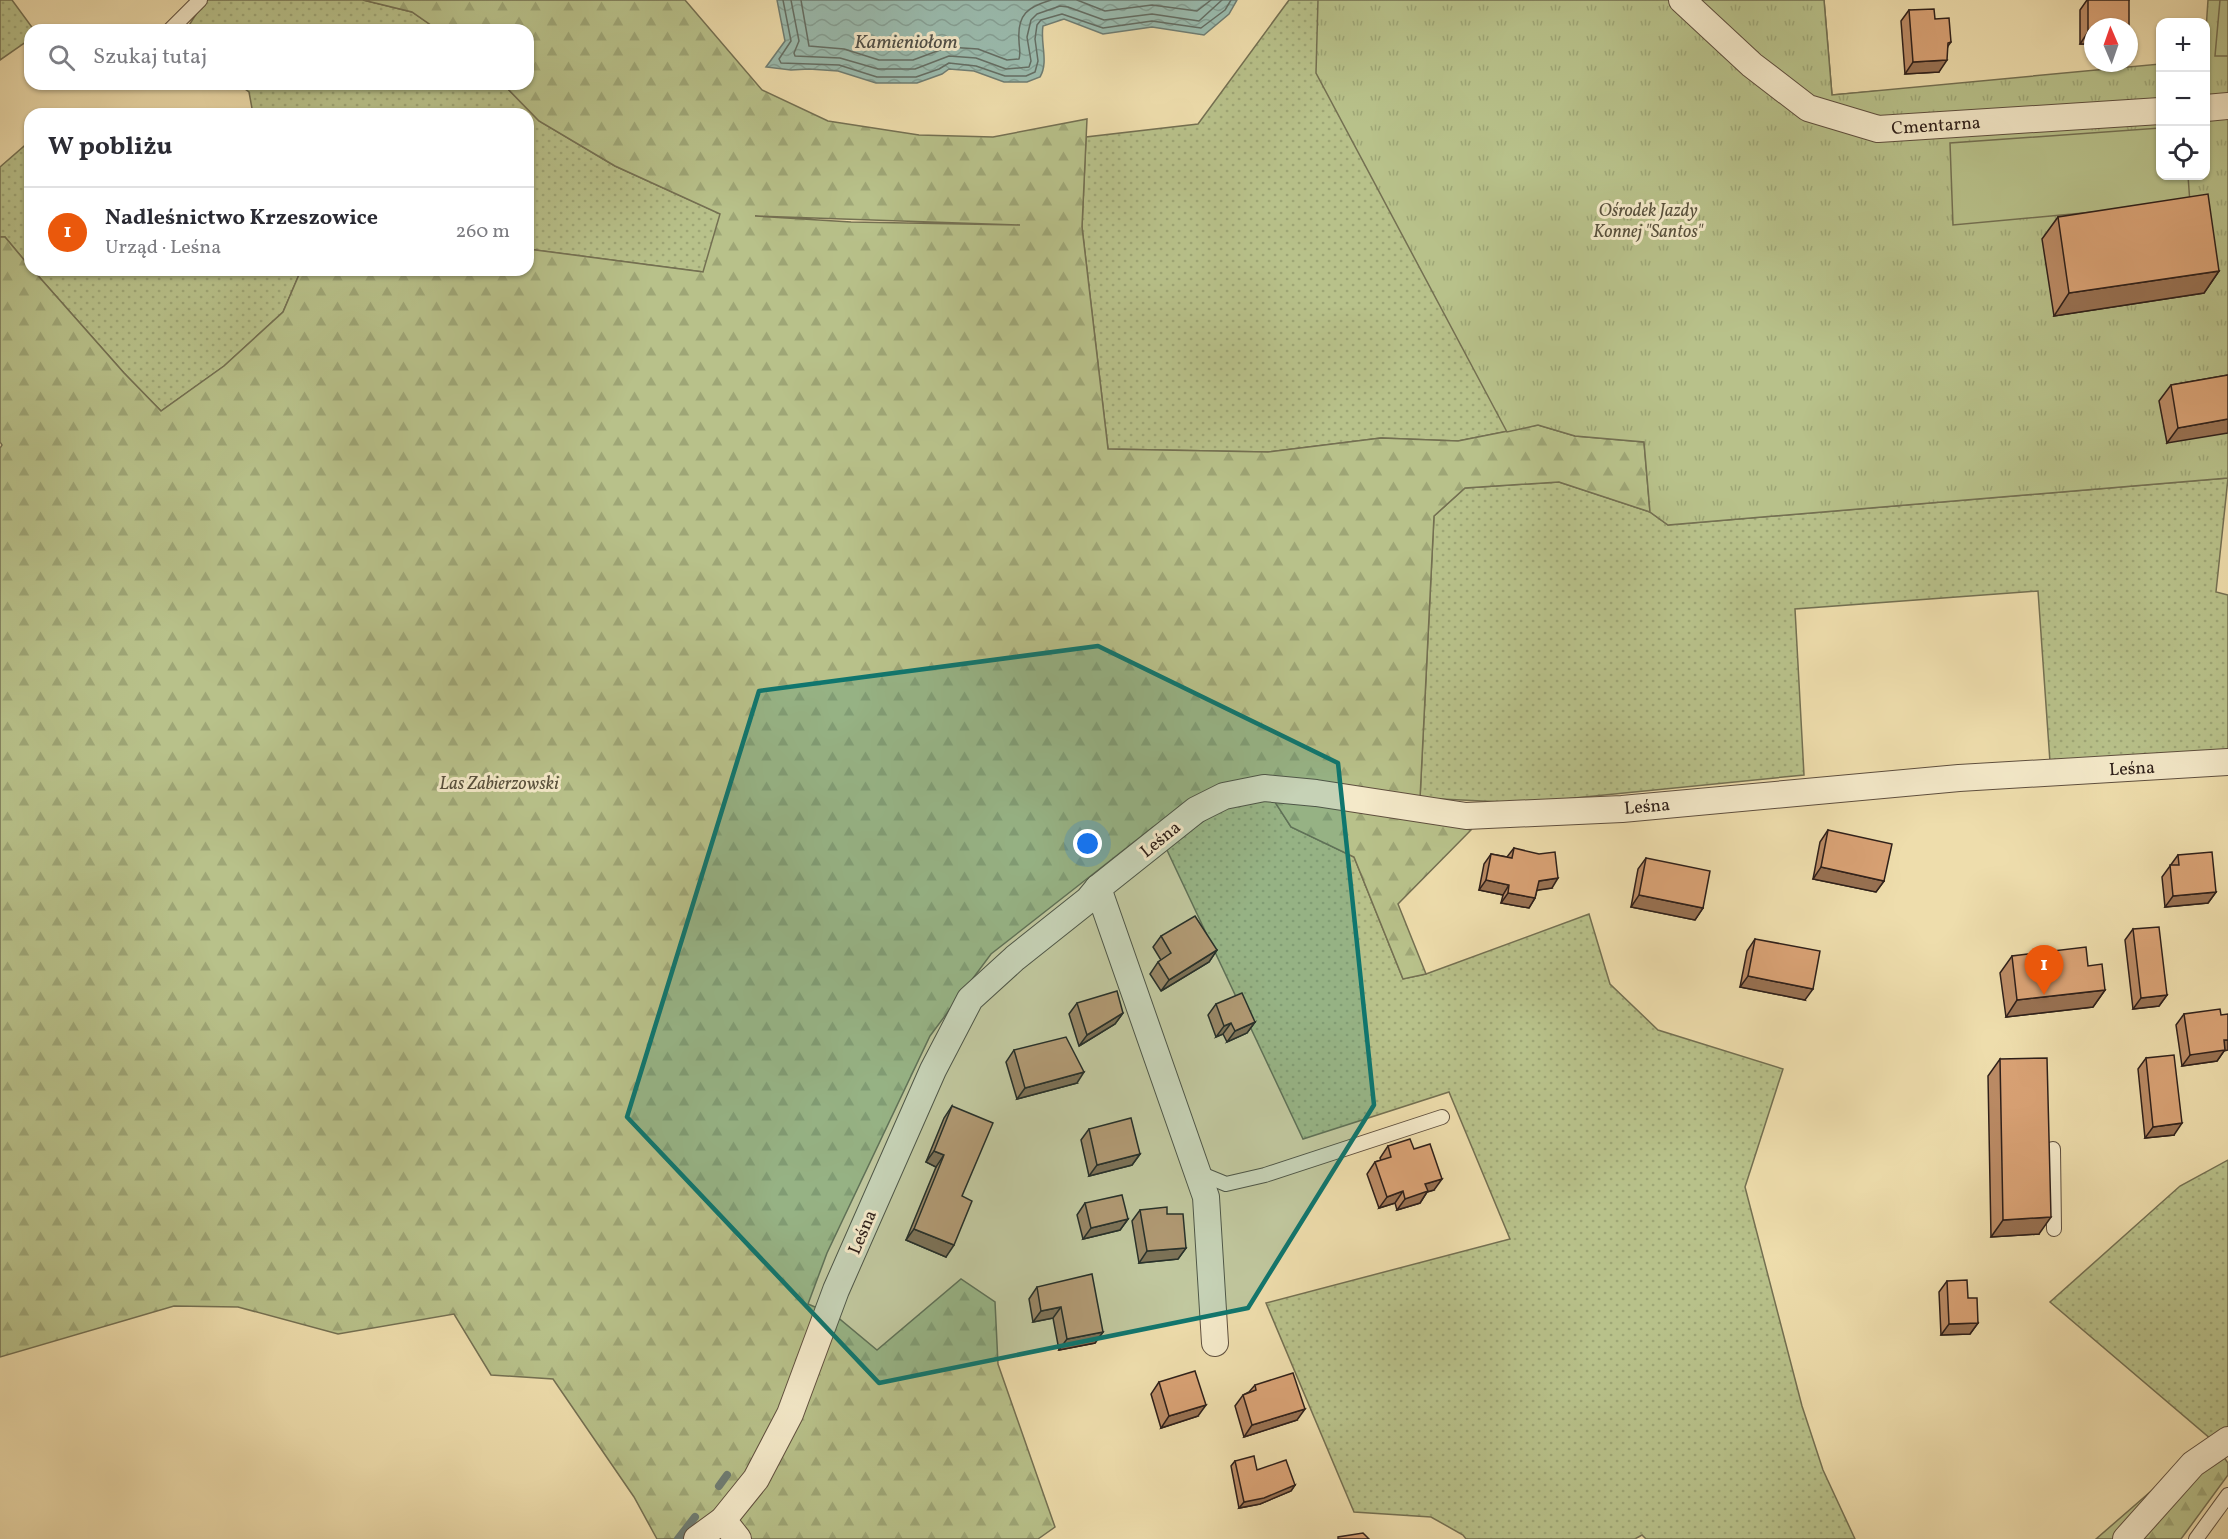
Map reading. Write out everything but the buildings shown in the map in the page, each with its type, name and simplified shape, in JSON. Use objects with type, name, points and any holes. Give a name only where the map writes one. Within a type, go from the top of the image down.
[{"type":"street","name":"Cmentarna","points":[[1682,0],[1752,65],[1808,108],[1878,129],[2156,111]]},
{"type":"street","points":[[2210,108],[2228,106]]},
{"type":"street","name":"Leśna","points":[[697,1539],[730,1529],[790,1414],[841,1279],[933,1070],[970,999],[1015,958],[1088,900],[1098,888],[1196,810],[1224,796],[1264,788],[1316,793],[1466,816],[1622,809],[1959,778],[2228,762]]},
{"type":"street","points":[[1098,888],[1206,1197],[1215,1343]]},
{"type":"street","points":[[2126,1539],[2193,1464],[2228,1440]]},
{"type":"lane","points":[[176,24],[200,0]]},
{"type":"lane","points":[[1199,1173],[1226,1184],[1265,1175],[1442,1118]]},
{"type":"lane","points":[[2053,1149],[2054,1229]]},
{"type":"lane","points":[[2196,1539],[2228,1495]]},
{"type":"highlighted area","points":[[1098,646],[1338,763],[1374,1105],[1248,1308],[879,1383],[627,1117],[759,691]]},
{"type":"green space","points":[[0,0],[12,0],[30,24],[24,24],[24,43],[0,60]]},
{"type":"green space","points":[[205,0],[363,0],[412,12],[429,24],[190,24]]},
{"type":"green space","name":"Las Zabierzowski","points":[[363,0],[685,0],[762,90],[828,121],[919,135],[993,137],[1087,119],[1082,227],[1108,449],[1268,452],[1381,438],[1458,441],[1538,425],[1575,436],[1644,442],[1650,512],[1559,482],[1465,488],[1434,516],[1419,819],[1471,830],[1398,904],[1426,974],[1403,979],[1354,857],[1291,827],[1271,796],[1210,792],[1153,827],[991,954],[930,1036],[827,1253],[808,1304],[836,1316],[877,1350],[961,1279],[995,1302],[998,1364],[1055,1527],[1038,1539],[657,1539],[634,1497],[553,1379],[491,1375],[454,1314],[338,1334],[238,1307],[174,1306],[0,1357],[0,448],[2,445],[0,442],[0,237],[5,237],[24,260],[24,276],[38,276],[124,373],[161,411],[224,366],[283,312],[298,276],[534,276],[534,250],[703,272],[720,214],[615,166],[539,121],[534,116],[534,108],[526,108],[509,90],[534,90],[534,24],[429,24],[412,12]],"holes":[[[755,216],[1020,225],[851,222]]]},
{"type":"green space","points":[[1289,0],[1824,0],[1832,95],[1878,91],[1575,436],[1538,425],[1458,441],[1381,438],[1268,452],[1108,449],[1082,227],[1086,137],[1198,124]]},
{"type":"green space","name":"Ośrodek Jazdy Konnej \"Santos\"","points":[[1318,0],[1824,0],[1832,95],[2084,71],[2138,72],[2138,66],[2156,64],[2156,180],[2210,180],[2208,0],[2228,0],[2228,478],[1668,525],[1650,512],[1644,442],[1575,436],[1538,425],[1507,432],[1316,73]]},
{"type":"green space","points":[[2220,0],[2228,0],[2228,56],[2215,56]]},
{"type":"green space","points":[[246,90],[509,90],[526,108],[252,108],[249,92]]},
{"type":"green space","points":[[534,116],[615,166],[721,214],[704,272],[534,250]]},
{"type":"green space","points":[[2156,128],[2156,180],[2188,180],[2190,203],[1953,225],[1950,143]]},
{"type":"green space","points":[[24,146],[24,260],[5,237],[0,237],[0,167]]},
{"type":"green space","points":[[38,276],[298,276],[283,312],[224,366],[161,411],[124,373]]},
{"type":"green space","points":[[2228,478],[2216,592],[2228,595],[2228,750],[2050,762],[2038,591],[1795,609],[1804,775],[1524,803],[1420,798],[1434,516],[1465,488],[1559,482],[1650,512],[1668,525]]},
{"type":"green space","points":[[1271,795],[1291,827],[1354,857],[1403,979],[1426,974],[1589,914],[1610,984],[1658,1030],[1783,1069],[1745,1187],[1802,1406],[1823,1470],[1855,1539],[1646,1539],[1642,1535],[1635,1539],[1466,1539],[1431,1517],[1354,1512],[1266,1303],[1510,1239],[1449,1092],[1303,1139],[1166,848],[1222,808]]},
{"type":"green space","points":[[2228,1160],[2228,1429],[2211,1439],[2050,1302],[2180,1186]]},
{"type":"green space","points":[[2211,1439],[2228,1463],[2228,1475],[2181,1539],[2096,1539]]},
{"type":"water","name":"Kamieniołom","points":[[777,0],[1237,0],[1229,14],[1204,35],[1152,27],[1103,34],[1064,19],[1043,26],[1043,71],[1040,77],[1027,82],[1004,82],[974,71],[949,69],[917,83],[876,83],[838,71],[766,67],[785,41]]},
{"type":"waterway","points":[[719,1486],[727,1475]]},
{"type":"waterway","points":[[678,1539],[695,1517]]},
{"type":"place","name":"Nadleśnictwo Krzeszowice","points":[[2044,995]]}]
